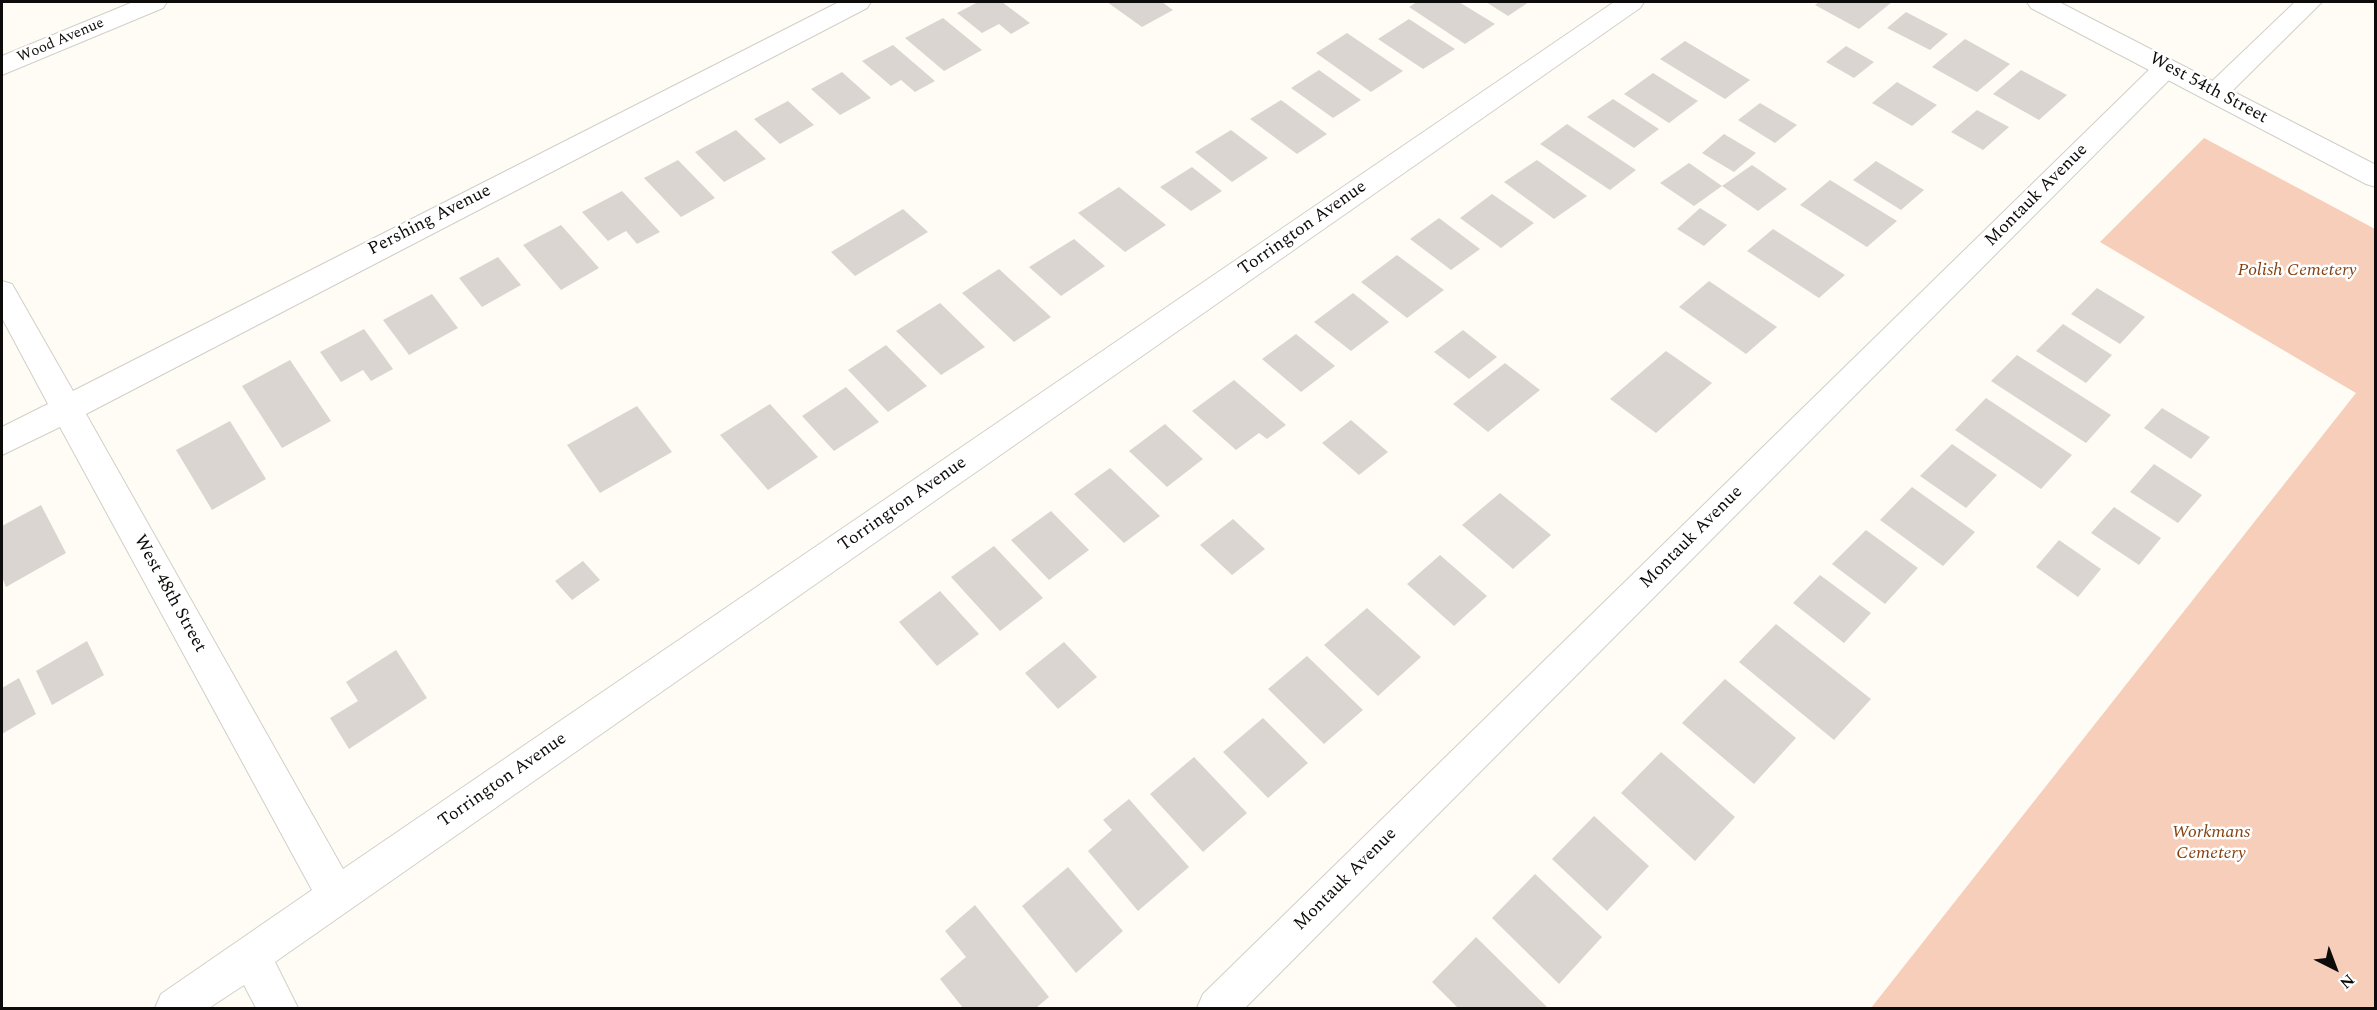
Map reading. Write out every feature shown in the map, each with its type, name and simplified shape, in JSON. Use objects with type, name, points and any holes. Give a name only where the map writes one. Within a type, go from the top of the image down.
[{"type":"street","name":"Wood Avenue","points":[[2,66],[154,2]]},
{"type":"street","name":"Pershing Avenue","points":[[2,442],[858,2]]},
{"type":"street","name":"Torrington Avenue","points":[[175,1008],[1631,2]]},
{"type":"street","name":"West 54th Street","points":[[2040,2],[2376,177]]},
{"type":"street","points":[[2216,93],[2309,2]]},
{"type":"street","name":"Montauk Avenue","points":[[1217,1008],[2166,68]]},
{"type":"street","name":"West 48th Street","points":[[2,292],[337,896]]},
{"type":"street","points":[[250,956],[278,1008]]},
{"type":"green space","name":"Workmans Cemetery","points":[[2204,138],[2375,229],[2375,1008],[1871,1008],[2356,393],[2100,242]]},
{"type":"building","points":[[978,2],[1002,2],[1030,23],[1011,34],[999,24],[982,33],[957,13]]},
{"type":"building","points":[[1107,2],[1162,2],[1173,10],[1142,27]]},
{"type":"building","points":[[1417,2],[1459,2],[1495,24],[1465,44],[1409,7]]},
{"type":"building","points":[[1486,2],[1529,2],[1508,16]]},
{"type":"building","points":[[1819,2],[1892,2],[1859,29],[1815,5]]},
{"type":"building","points":[[1906,12],[1948,34],[1930,50],[1887,28]]},
{"type":"building","points":[[943,18],[982,50],[944,71],[905,38]]},
{"type":"building","points":[[1409,19],[1455,49],[1423,69],[1378,39]]},
{"type":"building","points":[[1347,33],[1403,71],[1371,92],[1316,53]]},
{"type":"building","points":[[1965,39],[2010,64],[1977,92],[1932,67]]},
{"type":"building","points":[[1685,41],[1750,80],[1725,99],[1660,59]]},
{"type":"building","points":[[893,45],[935,81],[915,92],[901,80],[891,86],[862,61]]},
{"type":"building","points":[[1846,46],[1874,62],[1854,78],[1826,62]]},
{"type":"building","points":[[1319,70],[1361,100],[1333,118],[1291,88]]},
{"type":"building","points":[[2021,70],[2067,95],[2039,120],[1993,94]]},
{"type":"building","points":[[842,72],[871,98],[840,115],[811,89]]},
{"type":"building","points":[[1653,73],[1698,101],[1669,123],[1624,94]]},
{"type":"building","points":[[1897,82],[1937,105],[1912,126],[1872,103]]},
{"type":"building","points":[[1613,99],[1659,129],[1634,148],[1587,117]]},
{"type":"building","points":[[1281,100],[1327,134],[1297,154],[1250,119]]},
{"type":"building","points":[[788,101],[814,125],[780,144],[754,119]]},
{"type":"building","points":[[1760,103],[1797,125],[1775,143],[1738,120]]},
{"type":"building","points":[[1977,110],[2009,127],[1983,150],[1951,132]]},
{"type":"building","points":[[1567,124],[1636,170],[1610,190],[1540,144]]},
{"type":"building","points":[[736,130],[766,159],[724,182],[695,152]]},
{"type":"building","points":[[1231,130],[1268,158],[1232,182],[1195,152]]},
{"type":"building","points":[[1724,134],[1756,153],[1734,172],[1702,153]]},
{"type":"building","points":[[678,160],[715,198],[681,217],[644,178]]},
{"type":"building","points":[[1537,160],[1587,196],[1554,219],[1504,182]]},
{"type":"building","points":[[1876,161],[1924,190],[1901,210],[1853,180]]},
{"type":"building","points":[[1689,163],[1722,186],[1694,206],[1660,183]]},
{"type":"building","points":[[1752,165],[1787,189],[1758,211],[1722,186]]},
{"type":"building","points":[[1192,167],[1222,191],[1191,211],[1160,187]]},
{"type":"building","points":[[1830,180],[1897,221],[1867,247],[1800,205]]},
{"type":"building","points":[[1119,187],[1166,225],[1125,252],[1078,213]]},
{"type":"building","points":[[622,191],[660,232],[637,244],[626,231],[608,241],[582,212]]},
{"type":"building","points":[[1492,194],[1534,223],[1501,248],[1460,218]]},
{"type":"building","points":[[1700,208],[1727,225],[1704,246],[1677,229]]},
{"type":"building","points":[[903,209],[928,232],[855,276],[831,252]]},
{"type":"building","points":[[1439,218],[1480,249],[1451,270],[1410,239]]},
{"type":"building","points":[[561,225],[599,268],[561,290],[523,245]]},
{"type":"building","points":[[1773,229],[1845,275],[1819,298],[1747,251]]},
{"type":"building","points":[[1074,239],[1105,266],[1061,296],[1029,267]]},
{"type":"building","points":[[1397,255],[1444,290],[1407,318],[1361,282]]},
{"type":"building","points":[[498,257],[521,285],[482,307],[459,278]]},
{"type":"building","points":[[999,269],[1051,317],[1014,342],[962,293]]},
{"type":"building","points":[[1709,281],[1777,327],[1746,354],[1679,307]]},
{"type":"building","points":[[2097,288],[2145,317],[2120,344],[2071,314]]},
{"type":"building","points":[[1353,293],[1389,322],[1351,351],[1314,322]]},
{"type":"building","points":[[432,294],[458,328],[409,355],[383,320]]},
{"type":"building","points":[[940,303],[985,347],[941,375],[896,331]]},
{"type":"building","points":[[2063,324],[2112,355],[2086,383],[2036,351]]},
{"type":"building","points":[[364,329],[393,369],[371,381],[363,370],[341,382],[320,352]]},
{"type":"building","points":[[1463,330],[1497,357],[1469,379],[1434,352]]},
{"type":"building","points":[[1296,334],[1335,366],[1301,392],[1262,359]]},
{"type":"building","points":[[886,345],[927,386],[888,412],[848,370]]},
{"type":"building","points":[[1666,351],[1712,383],[1656,433],[1610,399]]},
{"type":"building","points":[[2017,355],[2111,415],[2086,443],[1991,381]]},
{"type":"building","points":[[290,360],[331,421],[282,448],[242,386]]},
{"type":"building","points":[[1505,363],[1540,390],[1488,432],[1453,404]]},
{"type":"building","points":[[1234,380],[1286,425],[1267,439],[1259,433],[1236,450],[1192,411]]},
{"type":"building","points":[[846,387],[879,422],[834,451],[802,416]]},
{"type":"building","points":[[1986,398],[2072,455],[2041,489],[1955,430]]},
{"type":"building","points":[[770,404],[818,457],[768,490],[720,435]]},
{"type":"building","points":[[637,406],[672,452],[600,493],[567,445]]},
{"type":"building","points":[[2162,408],[2210,437],[2191,459],[2144,428]]},
{"type":"building","points":[[1351,420],[1388,452],[1359,475],[1322,443]]},
{"type":"building","points":[[230,421],[266,479],[212,510],[176,450]]},
{"type":"building","points":[[1165,424],[1203,459],[1167,487],[1129,451]]},
{"type":"building","points":[[1952,444],[1997,475],[1966,508],[1920,476]]},
{"type":"building","points":[[2154,464],[2202,495],[2178,523],[2130,492]]},
{"type":"building","points":[[1110,468],[1160,516],[1124,543],[1074,494]]},
{"type":"building","points":[[1912,487],[1975,532],[1943,566],[1880,520]]},
{"type":"building","points":[[1500,493],[1551,535],[1513,569],[1462,525]]},
{"type":"building","points":[[41,505],[66,553],[6,587],[2,577],[2,526]]},
{"type":"building","points":[[2114,507],[2161,538],[2139,565],[2091,533]]},
{"type":"building","points":[[1051,511],[1089,550],[1049,580],[1011,540]]},
{"type":"building","points":[[1233,519],[1265,549],[1232,575],[1200,545]]},
{"type":"building","points":[[1866,530],[1918,568],[1885,604],[1832,564]]},
{"type":"building","points":[[2059,540],[2101,569],[2078,597],[2036,567]]},
{"type":"building","points":[[994,546],[1043,598],[1000,631],[951,577]]},
{"type":"building","points":[[1440,555],[1487,596],[1454,626],[1407,584]]},
{"type":"building","points":[[583,561],[600,580],[572,600],[555,581]]},
{"type":"building","points":[[1820,575],[1871,613],[1844,643],[1793,603]]},
{"type":"building","points":[[940,591],[979,634],[937,666],[899,622]]},
{"type":"building","points":[[1367,608],[1421,657],[1378,696],[1324,645]]},
{"type":"building","points":[[1776,624],[1871,699],[1834,740],[1739,662]]},
{"type":"building","points":[[87,641],[104,675],[52,705],[36,671]]},
{"type":"building","points":[[1064,642],[1097,677],[1058,709],[1025,673]]},
{"type":"building","points":[[396,650],[427,698],[349,749],[330,718],[358,701],[346,682]]},
{"type":"building","points":[[1307,656],[1363,710],[1324,744],[1268,689]]},
{"type":"building","points":[[19,678],[36,714],[2,734],[2,688]]},
{"type":"building","points":[[1725,679],[1796,738],[1754,784],[1682,723]]},
{"type":"building","points":[[1263,718],[1308,763],[1268,798],[1223,752]]},
{"type":"building","points":[[1661,752],[1735,817],[1695,861],[1621,793]]},
{"type":"building","points":[[1194,757],[1247,813],[1203,852],[1150,794]]},
{"type":"building","points":[[1129,799],[1189,867],[1138,911],[1088,851],[1112,830],[1103,820]]},
{"type":"building","points":[[1594,816],[1649,866],[1607,911],[1552,859]]},
{"type":"building","points":[[1068,867],[1123,931],[1076,973],[1022,906]]},
{"type":"building","points":[[1535,874],[1602,937],[1559,984],[1492,918]]},
{"type":"building","points":[[975,905],[1049,997],[1036,1008],[963,1008],[940,979],[966,957],[945,931]]},
{"type":"building","points":[[1476,937],[1548,1008],[1458,1008],[1432,982]]},
{"type":"park label","name":"Polish Cemetery","points":[[2297,271]]}]
